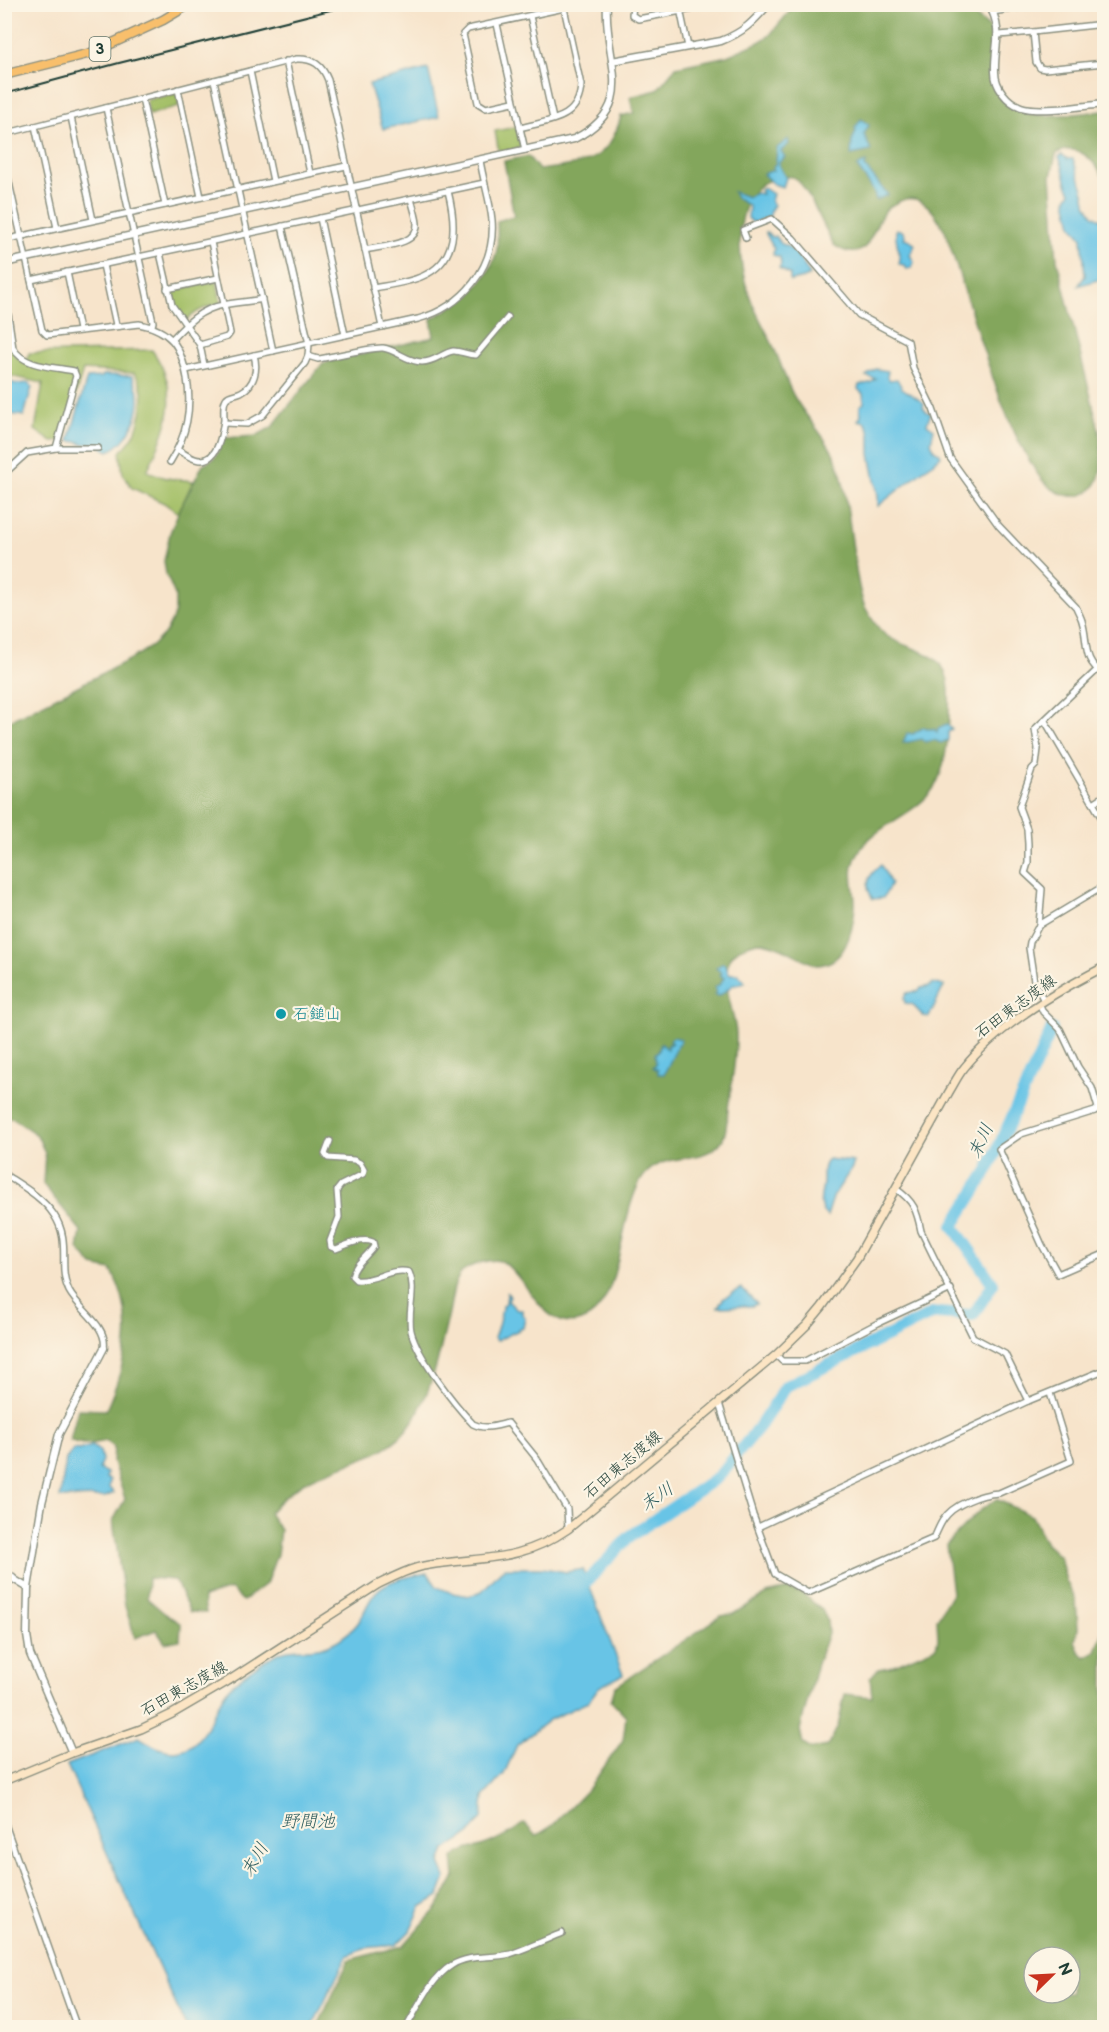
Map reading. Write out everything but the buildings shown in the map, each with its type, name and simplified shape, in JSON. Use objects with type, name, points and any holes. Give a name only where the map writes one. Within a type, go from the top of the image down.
[{"type":"main road","name":"3","points":[[4,75],[91,53],[163,20],[190,4]]},
{"type":"main road","name":"石田東志度線","points":[[4,1781],[72,1753],[141,1729],[172,1714],[401,1572],[427,1565],[509,1556],[534,1548],[568,1529],[776,1355],[807,1325],[857,1258],[963,1069],[995,1036],[1065,987],[1104,967]]},
{"type":"street","points":[[4,263],[574,139],[598,123],[608,110],[613,98],[615,84],[607,4]]},
{"type":"street","points":[[633,4],[632,15],[638,19],[720,4]]},
{"type":"street","points":[[679,4],[688,47]]},
{"type":"street","points":[[612,62],[721,41],[741,33],[769,4]]},
{"type":"street","points":[[988,4],[993,12],[999,35],[996,82],[1010,100],[1021,107],[1034,109],[1104,104]]},
{"type":"street","points":[[993,12],[1045,4]]},
{"type":"street","points":[[513,102],[486,108],[478,104],[463,34],[468,29],[497,24],[565,6],[581,85],[580,98],[575,108],[568,113],[520,128]]},
{"type":"street","points":[[530,16],[553,119]]},
{"type":"street","points":[[497,24],[525,150]]},
{"type":"street","points":[[999,35],[1104,24]]},
{"type":"street","points":[[1033,32],[1036,62],[1040,68],[1104,63]]},
{"type":"street","points":[[4,134],[286,61],[306,58],[316,62],[323,69],[328,80],[382,327]]},
{"type":"street","points":[[286,61],[310,173]]},
{"type":"street","points":[[250,71],[273,181]]},
{"type":"street","points":[[214,80],[273,351]]},
{"type":"street","points":[[178,89],[201,197]]},
{"type":"street","points":[[142,99],[165,205]]},
{"type":"street","points":[[106,108],[140,257],[152,326]]},
{"type":"street","points":[[71,117],[93,220]]},
{"type":"street","points":[[35,126],[57,228]]},
{"type":"street","points":[[4,160],[42,330],[47,335],[138,324],[152,326],[172,339],[180,350],[190,393],[190,413],[187,428],[170,462]]},
{"type":"street","points":[[186,370],[430,316],[444,310],[465,294],[487,260],[491,243],[492,220],[480,160]]},
{"type":"street","points":[[4,240],[346,166]]},
{"type":"street","points":[[31,280],[484,183]]},
{"type":"street","points":[[373,288],[424,275],[440,263],[447,254],[453,238],[454,222],[448,191]]},
{"type":"street","points":[[364,250],[412,237],[417,224],[411,199]]},
{"type":"street","points":[[320,218],[345,335]]},
{"type":"street","points":[[746,238],[743,230],[772,219],[793,238],[859,315],[908,341],[913,368],[933,409],[950,458],[999,526],[1076,607],[1083,622],[1087,655],[1097,670],[1104,674]]},
{"type":"street","points":[[224,423],[247,424],[263,415],[305,363],[308,356],[309,344],[282,226]]},
{"type":"street","points":[[200,345],[226,337],[231,333],[211,242]]},
{"type":"street","points":[[160,253],[172,305],[200,345],[204,365]]},
{"type":"street","points":[[103,265],[116,326]]},
{"type":"street","points":[[67,273],[79,330]]},
{"type":"street","points":[[168,289],[218,278]]},
{"type":"street","points":[[4,287],[16,355],[30,362],[74,371],[76,376],[56,447]]},
{"type":"street","points":[[172,339],[203,311],[262,299]]},
{"type":"street","points":[[308,356],[318,359],[381,347],[421,363],[433,361],[452,351],[476,355],[508,317]]},
{"type":"street","points":[[178,450],[194,459],[203,460],[210,458],[216,452],[224,423],[227,397],[241,392],[253,381],[256,372],[254,355]]},
{"type":"street","points":[[4,474],[27,453],[56,447],[98,448]]},
{"type":"street","points":[[1097,670],[1035,729],[1038,749],[1036,765],[1032,769],[1019,807],[1028,837],[1028,863],[1025,873],[1042,889],[1039,925],[1029,948],[1034,981],[1043,1012],[1060,1029],[1077,1067],[1092,1088],[1098,1108],[1095,1111],[1021,1134],[999,1149],[1042,1245],[1058,1274],[1104,1254]]},
{"type":"street","points":[[1045,721],[1104,822]]},
{"type":"street","points":[[1093,803],[1104,796]]},
{"type":"street","points":[[1039,925],[1104,886]]},
{"type":"street","points":[[330,1141],[325,1154],[328,1158],[354,1160],[360,1163],[364,1170],[363,1174],[341,1185],[337,1190],[339,1217],[330,1241],[331,1247],[336,1250],[363,1240],[370,1239],[373,1242],[375,1246],[353,1271],[352,1276],[356,1280],[375,1278],[403,1270],[409,1272],[413,1281],[410,1303],[412,1332],[421,1352],[439,1380],[473,1424],[490,1428],[508,1423],[518,1434],[537,1459],[567,1509],[568,1529]]},
{"type":"street","points":[[4,1174],[42,1200],[54,1214],[62,1229],[65,1246],[64,1273],[68,1289],[76,1303],[102,1332],[105,1340],[104,1348],[60,1434],[42,1503],[28,1588],[27,1635],[30,1654],[72,1753]]},
{"type":"street","points":[[896,1189],[909,1198],[917,1214],[921,1231],[973,1337],[1005,1354],[1028,1401]]},
{"type":"street","points":[[776,1355],[782,1361],[805,1361],[951,1289]]},
{"type":"street","points":[[758,1527],[1028,1401],[1050,1394],[1104,1370]]},
{"type":"street","points":[[719,1403],[775,1574],[808,1593],[934,1538],[943,1520],[956,1508],[1071,1461],[1050,1394]]},
{"type":"street","points":[[4,1569],[28,1588]]},
{"type":"street","points":[[4,1821],[77,2028]]},
{"type":"street","points":[[406,2028],[438,1978],[450,1966],[464,1959],[496,1957],[512,1953],[562,1932]]},
{"type":"green space","points":[[790,5],[960,6],[995,32],[991,69],[995,89],[1004,102],[1017,110],[1051,115],[1104,111],[1104,177],[1084,154],[1071,150],[1056,154],[1051,176],[1057,260],[1099,430],[1102,460],[1098,479],[1087,493],[1073,496],[1055,491],[1036,471],[1011,425],[980,340],[945,231],[933,211],[915,199],[900,201],[882,215],[864,248],[857,252],[849,252],[834,245],[810,199],[795,178],[773,179],[757,188],[749,199],[741,226],[741,256],[746,284],[752,304],[777,354],[793,394],[837,460],[845,493],[858,585],[865,607],[874,623],[887,636],[935,659],[947,676],[949,726],[938,779],[924,800],[877,833],[858,853],[852,871],[855,902],[852,927],[846,945],[834,959],[826,964],[816,965],[782,948],[760,942],[745,946],[734,953],[726,973],[736,1042],[734,1071],[723,1139],[708,1152],[660,1164],[643,1177],[629,1210],[615,1272],[600,1306],[589,1317],[575,1323],[562,1321],[540,1305],[503,1262],[488,1261],[466,1269],[458,1277],[454,1288],[442,1344],[425,1398],[402,1435],[377,1452],[303,1483],[277,1504],[269,1513],[280,1530],[277,1554],[266,1584],[243,1601],[231,1589],[203,1597],[206,1613],[190,1612],[175,1580],[148,1578],[147,1598],[181,1624],[180,1640],[165,1643],[156,1630],[135,1638],[125,1606],[113,1521],[125,1499],[113,1462],[114,1447],[106,1441],[87,1444],[70,1440],[78,1409],[106,1410],[124,1357],[126,1323],[124,1305],[111,1270],[93,1266],[78,1249],[81,1231],[43,1184],[45,1153],[37,1135],[12,1118],[5,1119],[5,723],[133,658],[152,646],[166,632],[175,612],[175,595],[166,574],[164,561],[170,533],[203,464],[213,459],[223,438],[256,436],[272,427],[323,363],[434,337],[431,319],[452,307],[481,282],[494,261],[497,249],[497,221],[514,216],[504,161],[528,156],[539,170],[568,166],[592,159],[609,144],[621,116],[634,113],[630,97],[657,90],[676,67],[727,56],[759,42],[769,36],[790,11]]},
{"type":"green space","points":[[177,93],[179,106],[149,115],[146,100]]},
{"type":"green space","points":[[516,127],[521,148],[499,153],[495,131]]},
{"type":"green space","points":[[217,281],[221,303],[202,309],[186,321],[175,305],[172,294],[174,290]]},
{"type":"green space","points":[[4,299],[8,336],[14,352],[26,363],[29,353],[152,350],[162,366],[170,396],[166,425],[147,471],[166,478],[193,481],[178,513],[164,503],[132,488],[123,474],[120,452],[135,433],[142,402],[141,387],[134,373],[83,370],[62,441],[52,442],[35,430],[43,383],[5,375]]},
{"type":"green space","points":[[996,1499],[1032,1516],[1046,1544],[1060,1557],[1066,1581],[1076,1600],[1078,1629],[1075,1641],[1079,1651],[1085,1657],[1096,1651],[1104,1629],[1104,2027],[317,2028],[349,1960],[403,1946],[437,1908],[455,1877],[453,1858],[464,1851],[500,1838],[524,1823],[536,1836],[552,1826],[590,1787],[623,1740],[626,1717],[611,1701],[615,1687],[721,1616],[733,1614],[767,1594],[788,1589],[802,1593],[822,1610],[827,1620],[828,1633],[816,1667],[800,1730],[803,1744],[811,1749],[828,1746],[838,1726],[845,1694],[872,1697],[870,1678],[878,1669],[890,1667],[936,1647],[937,1619],[952,1593],[946,1545],[978,1512]]},
{"type":"water","points":[[428,69],[439,117],[383,129],[369,84]]},
{"type":"water","points":[[861,119],[869,125],[864,134],[871,151],[851,155],[855,128]]},
{"type":"water","points":[[788,139],[789,144],[781,151],[785,157],[779,162],[786,178],[783,187],[773,184],[763,174],[774,170],[777,148]]},
{"type":"water","points":[[1062,155],[1073,159],[1086,204],[1093,215],[1104,221],[1104,278],[1078,286],[1085,276],[1082,238],[1072,225],[1066,200],[1071,192],[1059,157]]},
{"type":"water","points":[[866,162],[865,167],[888,195],[876,200],[871,187],[857,167]]},
{"type":"water","points":[[764,188],[773,194],[771,201],[774,205],[770,216],[753,223],[748,218],[749,206],[736,198],[733,192],[748,197],[756,193],[762,194],[760,190]]},
{"type":"water","points":[[896,229],[902,231],[904,238],[915,245],[910,255],[914,262],[912,267],[907,269],[904,265],[899,264]]},
{"type":"water","points":[[766,232],[772,237],[776,236],[781,244],[790,248],[810,275],[790,281],[790,275],[779,268],[780,257],[773,255],[774,249]]},
{"type":"water","points":[[876,369],[888,371],[887,377],[890,380],[897,379],[902,388],[924,403],[923,407],[931,413],[927,424],[934,429],[931,442],[935,451],[941,456],[878,506],[870,454],[870,432],[865,422],[858,420],[861,416],[860,406],[864,403],[863,394],[858,389],[859,385],[876,379],[866,376]]},
{"type":"water","points":[[103,375],[132,376],[139,396],[137,414],[131,430],[109,451],[96,444],[69,441],[87,378]]},
{"type":"water","points":[[5,380],[16,384],[29,383],[32,387],[24,416],[10,414],[5,419]]},
{"type":"water","points":[[947,724],[952,730],[948,732],[948,740],[941,743],[934,740],[925,742],[922,739],[903,743],[907,733],[913,734],[924,727],[937,732],[938,728]]},
{"type":"water","points":[[881,865],[891,884],[883,898],[873,899],[868,884],[873,872]]},
{"type":"water","points":[[723,963],[729,974],[738,974],[745,982],[733,985],[719,996],[714,995],[715,987],[724,978],[716,968]]},
{"type":"water","points":[[933,983],[944,986],[929,1017],[923,1016],[912,1004],[905,1003],[904,997],[907,993],[918,991]]},
{"type":"water","points":[[673,1037],[681,1039],[664,1074],[658,1074],[658,1070],[653,1067],[656,1064],[655,1054],[661,1043],[667,1049]]},
{"type":"water","points":[[828,1159],[854,1162],[834,1195],[827,1216],[820,1201],[824,1168]]},
{"type":"water","points":[[741,1288],[757,1304],[718,1307],[723,1299]]},
{"type":"water","points":[[507,1293],[510,1296],[508,1301],[517,1310],[522,1310],[525,1317],[523,1328],[496,1341],[494,1338],[502,1305],[506,1303]]},
{"type":"water","points":[[91,1446],[100,1451],[102,1460],[99,1469],[107,1473],[106,1478],[110,1480],[109,1488],[114,1493],[105,1497],[60,1498],[66,1459],[74,1449],[79,1450]]},
{"type":"water","name":"野間池","points":[[504,1568],[543,1568],[566,1572],[583,1569],[623,1675],[599,1687],[588,1702],[549,1720],[517,1745],[504,1774],[484,1796],[482,1818],[469,1834],[445,1850],[440,1863],[446,1877],[439,1896],[421,1907],[410,1931],[396,1945],[364,1948],[347,1956],[312,2027],[186,2027],[67,1765],[139,1737],[164,1750],[175,1751],[189,1747],[203,1733],[222,1697],[238,1680],[278,1653],[327,1646],[340,1639],[356,1626],[368,1603],[382,1587],[401,1579],[428,1573],[437,1587],[452,1593],[470,1596],[482,1591]]},
{"type":"waterway","name":"末川","points":[[577,1592],[629,1537],[719,1476],[760,1426],[786,1386],[934,1313],[973,1315],[993,1284],[953,1226],[988,1170],[1052,1029]]},
{"type":"railway","points":[[4,94],[354,4]]},
{"type":"place","name":"石鎚山","points":[[281,1014]]}]
